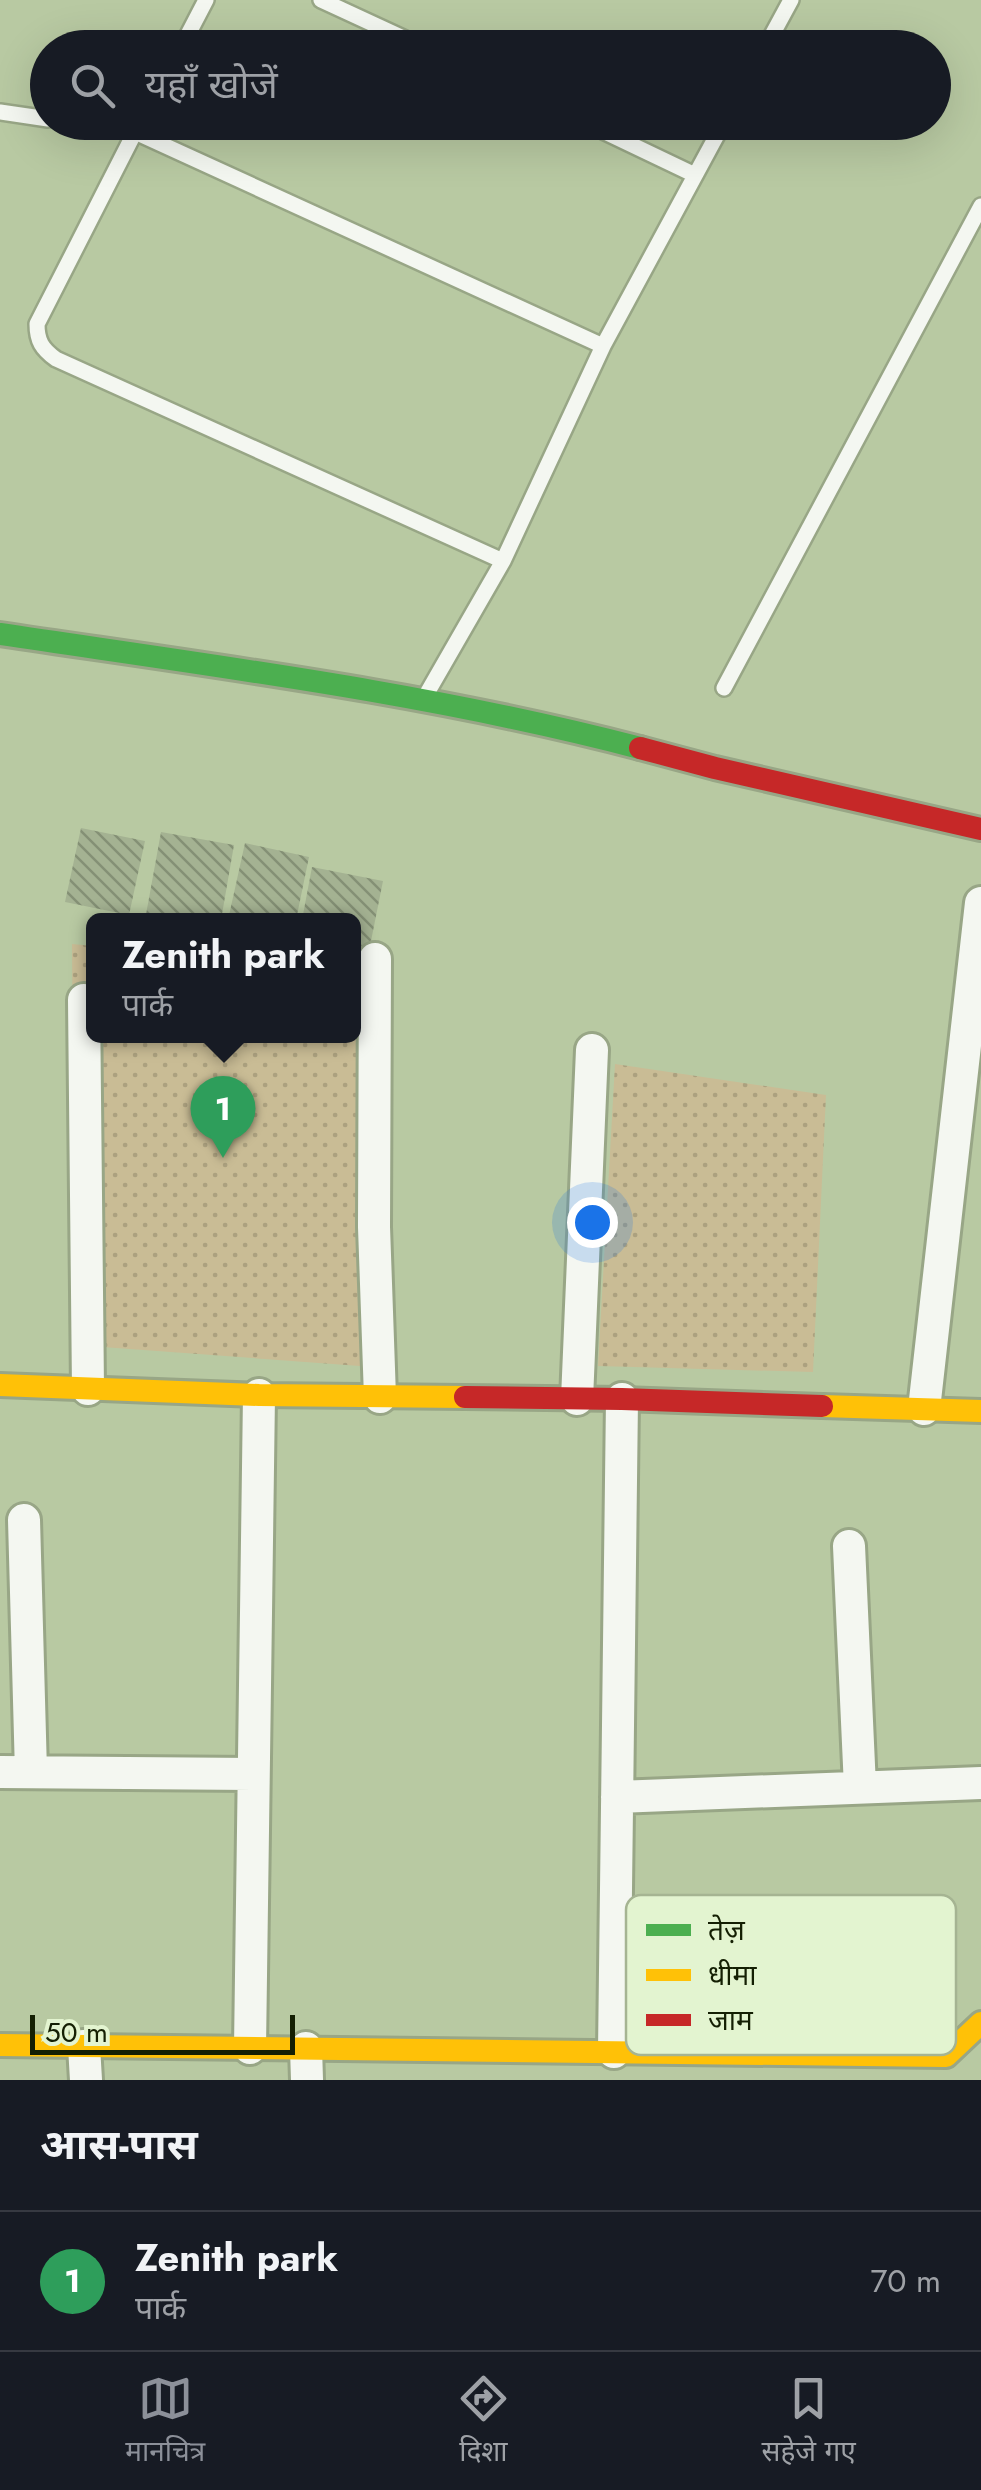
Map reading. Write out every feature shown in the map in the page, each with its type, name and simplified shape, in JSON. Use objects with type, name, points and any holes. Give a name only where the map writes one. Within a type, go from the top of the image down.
[{"type":"street","points":[[0,634],[262,673],[547,724],[715,768],[981,829]]},
{"type":"street","points":[[924,1410],[981,903]]},
{"type":"street","points":[[376,959],[374,1227],[380,1397]]},
{"type":"street","points":[[84,1000],[88,1389]]},
{"type":"street","points":[[576,1399],[592,1050]]},
{"type":"street","points":[[0,1385],[258,1395],[622,1400],[981,1411]]},
{"type":"street","points":[[250,2048],[258,1395]]},
{"type":"street","points":[[614,2052],[622,1400]]},
{"type":"street","points":[[24,1520],[14,1636],[15,1772],[254,1774]]},
{"type":"street","points":[[848,1546],[860,1788]]},
{"type":"street","points":[[617,1797],[981,1783]]},
{"type":"street","points":[[641,2055],[748,2067],[947,2068],[981,2023]]},
{"type":"street","points":[[0,2045],[250,2048],[307,2064],[509,2065],[626,2053]]},
{"type":"street","points":[[84,2046],[86,2080]]},
{"type":"lane","points":[[190,30],[206,0]]},
{"type":"lane","points":[[321,0],[387,30]]},
{"type":"lane","points":[[775,30],[791,0]]},
{"type":"lane","points":[[0,112],[30,116]]},
{"type":"lane","points":[[132,140],[38,324],[37,337],[44,351],[503,561]]},
{"type":"lane","points":[[164,140],[603,346]]},
{"type":"lane","points":[[622,140],[695,175]]},
{"type":"lane","points":[[424,700],[503,561],[603,346],[714,140]]},
{"type":"lane","points":[[724,688],[981,206]]},
{"type":"shaded area","points":[[72,944],[86,945],[86,1043],[361,1043],[361,969],[371,970],[373,1367],[75,1345]]},
{"type":"shaded area","points":[[615,1064],[826,1095],[813,1372],[598,1366]]},
{"type":"building","points":[[81,828],[145,841],[129,913],[65,902]]},
{"type":"building","points":[[161,832],[234,845],[222,913],[146,913]]},
{"type":"building","points":[[245,843],[309,857],[297,913],[230,913]]},
{"type":"building","points":[[312,867],[383,881],[367,961],[361,960],[361,913],[303,913]]},
{"type":"traffic: fast","points":[[0,634],[402,696],[640,748]]},
{"type":"traffic: slow","points":[[0,1385],[259,1395],[465,1397]]},
{"type":"traffic: slow","points":[[822,1406],[981,1411]]},
{"type":"traffic: slow","points":[[956,2047],[981,2023]]},
{"type":"traffic: slow","points":[[0,2045],[626,2052]]},
{"type":"traffic: slow","points":[[860,2055],[947,2055]]},
{"type":"traffic: jam","points":[[640,748],[981,829]]},
{"type":"traffic: jam","points":[[465,1397],[822,1406]]},
{"type":"place","name":"Zenith park","points":[[223,1158]]}]
